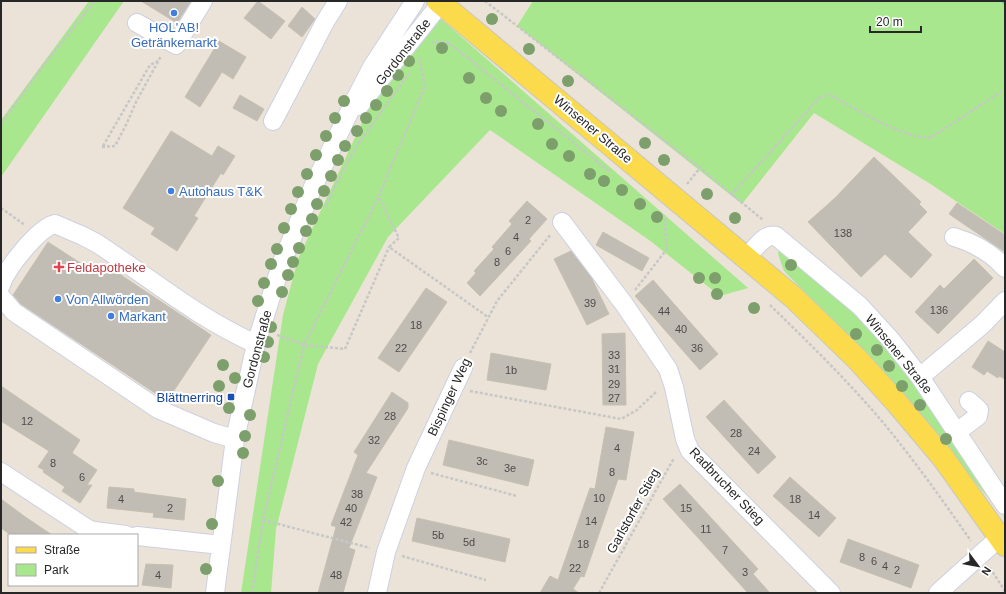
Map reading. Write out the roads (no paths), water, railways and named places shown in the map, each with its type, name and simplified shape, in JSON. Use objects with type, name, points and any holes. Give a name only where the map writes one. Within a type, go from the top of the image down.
[{"type":"main road","name":"Winsener Straße","points":[[440,2],[793,297],[858,360],[896,402],[944,459],[1002,541]]},
{"type":"street","points":[[137,23],[176,45],[203,1]]},
{"type":"street","points":[[273,121],[324,22],[338,1]]},
{"type":"street","name":"Gordonstraße","points":[[215,593],[235,439],[256,344],[281,265],[322,167],[348,118],[372,67],[415,1]]},
{"type":"street","name":"Gordonstraße","points":[[348,118],[366,99],[440,2]]},
{"type":"street","name":"Radbrucher Stieg","points":[[562,222],[624,304],[671,377],[685,439],[690,451],[831,593]]},
{"type":"street","points":[[1,285],[31,240],[49,225],[54,224],[83,236],[185,303],[238,336],[256,344]]},
{"type":"street","name":"Winsener Straße","points":[[747,257],[767,237],[773,235],[781,239],[860,306],[892,340],[920,377],[1005,505]]},
{"type":"street","points":[[954,237],[970,242],[995,257],[1005,268]]},
{"type":"street","points":[[1,297],[14,312],[158,409],[214,433],[235,439]]},
{"type":"street","points":[[920,377],[983,324],[1005,301]]},
{"type":"street","name":"Bispinger Weg","points":[[377,593],[386,552],[416,468],[463,368]]},
{"type":"street","points":[[957,432],[978,416],[979,410],[969,401]]},
{"type":"street","points":[[1,472],[88,529],[118,534]]},
{"type":"street","points":[[138,536],[221,546]]},
{"type":"street","points":[[938,593],[981,554],[1002,541]]},
{"type":"place","name":"HOL'AB! Getränkemarkt","points":[[174,13]]},
{"type":"place","name":"Autohaus T&K","points":[[171,191]]},
{"type":"place","name":"Feldapotheke","points":[[59,267]]},
{"type":"place","name":"Von Allwörden","points":[[58,299]]},
{"type":"place","name":"Markant","points":[[111,316]]},
{"type":"place","name":"Blättnerring","points":[[231,397]]}]
